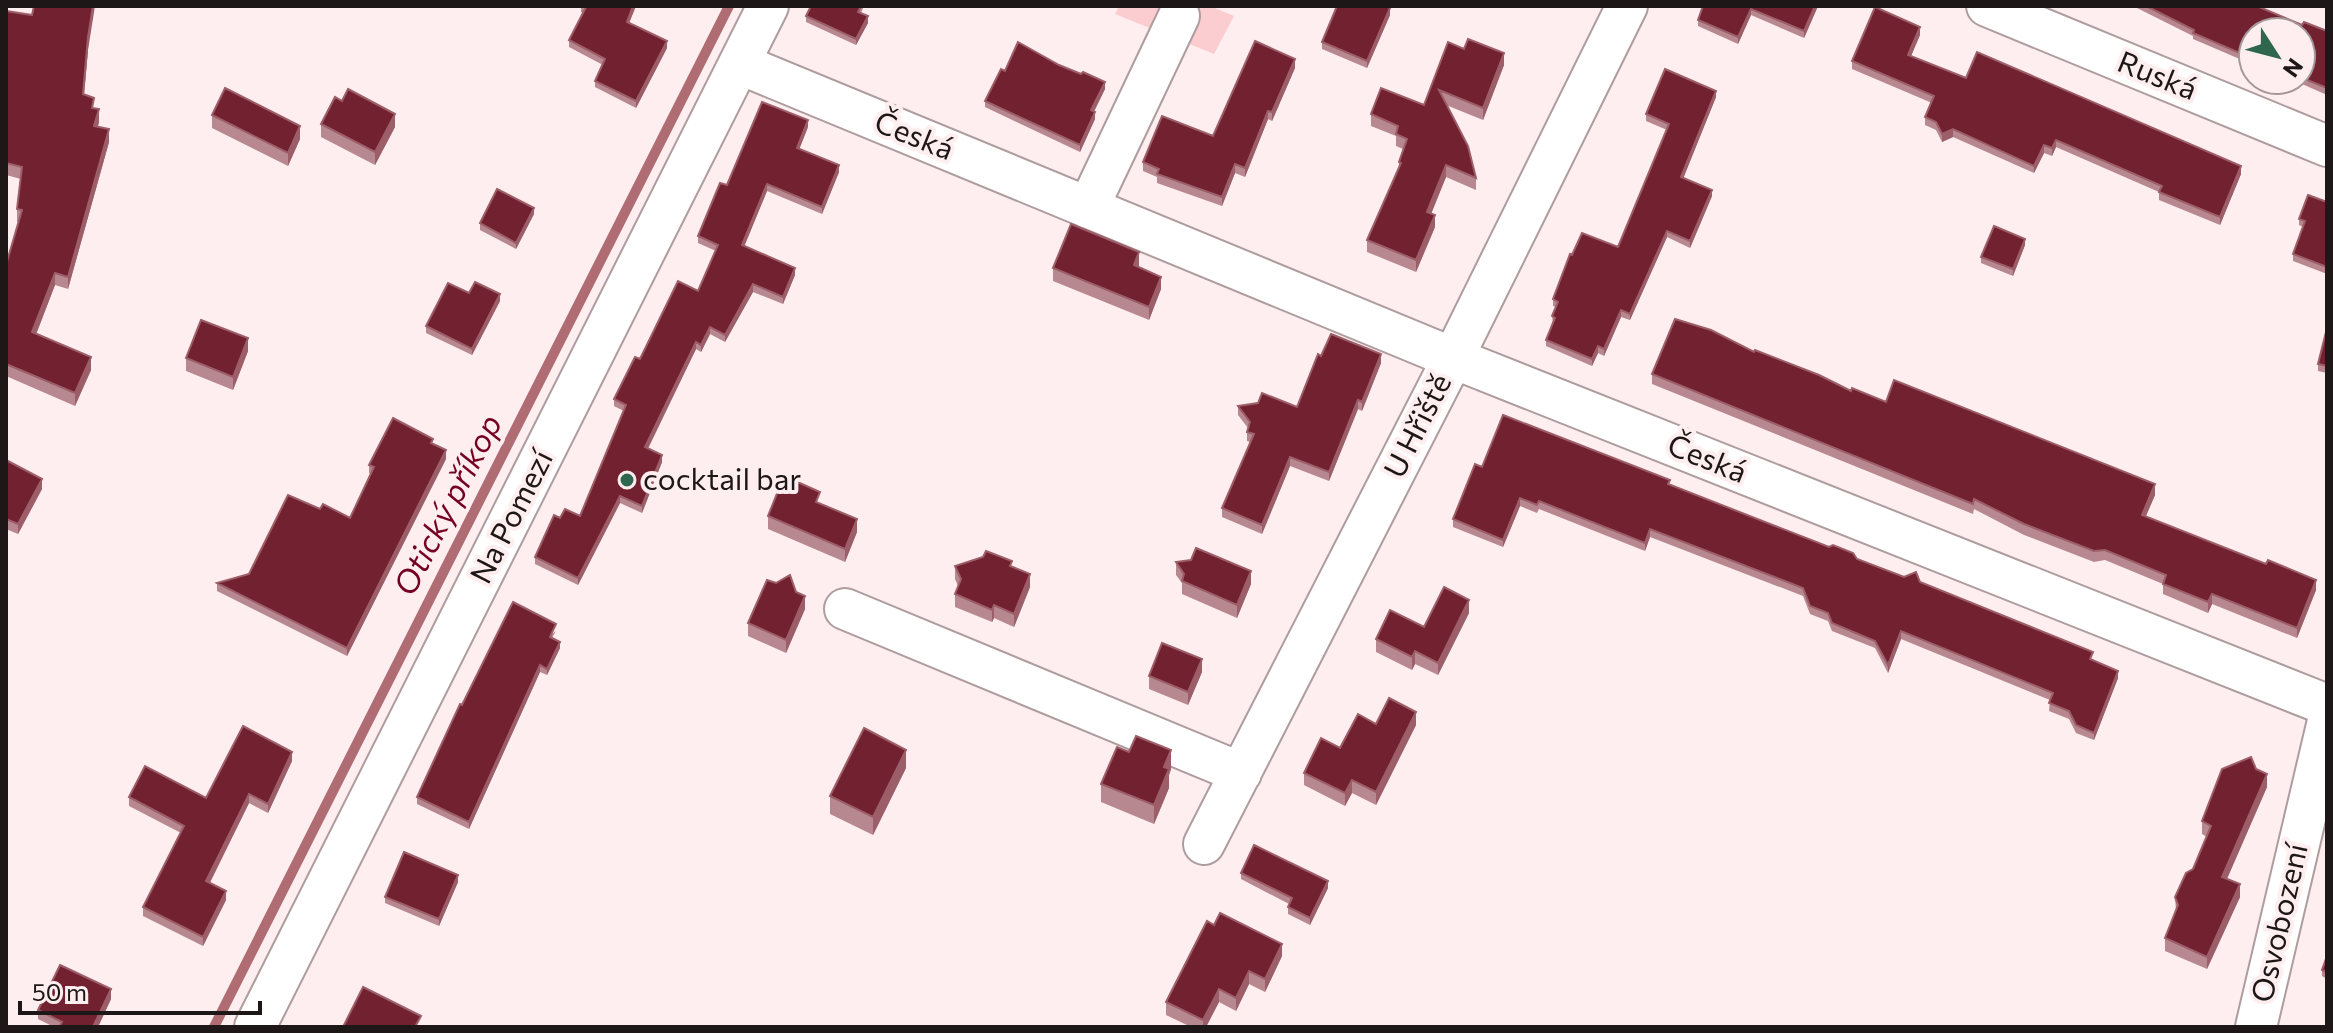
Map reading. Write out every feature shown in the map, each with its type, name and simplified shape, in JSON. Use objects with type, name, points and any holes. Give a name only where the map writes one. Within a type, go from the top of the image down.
[{"type":"street","name":"Na Pomezí","points":[[255,1027],[768,6]]},
{"type":"street","name":"U Hřiště","points":[[1204,844],[1453,358],[1627,6]]},
{"type":"street","name":"Ruská","points":[[1987,6],[2327,146]]},
{"type":"street","points":[[1088,208],[1179,16]]},
{"type":"street","name":"Česká","points":[[740,64],[1453,358],[2327,705]]},
{"type":"street","points":[[845,609],[1241,773]]},
{"type":"street","name":"Osvobození","points":[[2256,1027],[2327,725]]},
{"type":"shaded area","points":[[1119,6],[1210,6],[1234,16],[1214,54],[1115,14]]},
{"type":"building","points":[[34,6],[93,6],[83,94],[94,98],[92,108],[99,109],[94,126],[109,129],[68,277],[55,273],[32,332],[91,357],[75,393],[6,364],[6,265],[22,210],[17,209],[22,167],[6,163],[6,11],[32,15]]},
{"type":"building","points":[[583,6],[633,6],[627,22],[667,41],[636,101],[595,81],[605,59],[569,40],[586,7]]},
{"type":"building","points":[[811,6],[861,6],[858,12],[868,16],[856,39],[806,16]]},
{"type":"building","points":[[1337,6],[1390,8],[1367,61],[1322,42]]},
{"type":"building","points":[[1703,6],[1815,6],[1804,31],[1751,9],[1738,37],[1698,20]]},
{"type":"building","points":[[2146,6],[2257,6],[2281,16],[2237,16],[2237,52],[2193,33],[2194,30]]},
{"type":"building","points":[[1875,7],[1920,27],[1908,55],[1966,78],[1977,52],[2241,166],[2220,217],[2159,192],[2162,186],[2056,140],[2052,148],[2044,145],[2034,166],[1953,129],[1942,134],[1936,122],[1925,117],[1934,96],[1852,61]]},
{"type":"building","points":[[2317,27],[2327,31],[2327,88],[2317,84]]},
{"type":"building","points":[[1468,39],[1504,53],[1483,108],[1439,90],[1468,146],[1476,178],[1446,165],[1427,212],[1435,215],[1416,260],[1367,240],[1401,163],[1407,139],[1396,134],[1398,126],[1371,114],[1381,88],[1424,105],[1448,42],[1464,49]]},
{"type":"building","points":[[1255,41],[1295,59],[1272,112],[1268,111],[1245,168],[1235,164],[1222,197],[1157,174],[1159,169],[1143,162],[1162,116],[1213,136]]},
{"type":"building","points":[[1018,42],[1059,65],[1105,82],[1091,110],[1095,112],[1080,145],[985,101],[1001,69],[1005,71]]},
{"type":"building","points":[[1665,69],[1716,91],[1681,177],[1712,190],[1690,241],[1667,231],[1630,314],[1621,310],[1604,349],[1598,346],[1592,359],[1546,340],[1558,302],[1553,299],[1570,254],[1582,233],[1618,247],[1669,124],[1646,114]]},
{"type":"building","points":[[225,88],[300,126],[288,153],[212,115]]},
{"type":"building","points":[[348,89],[395,114],[375,152],[321,124],[335,97],[342,101]]},
{"type":"building","points":[[762,102],[808,120],[797,148],[839,165],[822,207],[767,184],[742,245],[795,268],[783,297],[753,284],[725,335],[710,327],[701,345],[696,342],[645,447],[662,455],[642,506],[620,496],[578,578],[535,557],[554,515],[560,518],[565,509],[580,516],[626,405],[614,399],[635,357],[640,359],[678,281],[698,291],[718,245],[698,236],[720,183],[727,185]]},
{"type":"building","points":[[497,189],[534,208],[516,243],[480,223]]},
{"type":"building","points":[[2308,195],[2327,202],[2327,267],[2293,254],[2305,221],[2299,219]]},
{"type":"building","points":[[1071,224],[1139,252],[1134,265],[1161,277],[1149,307],[1053,268]]},
{"type":"building","points":[[1994,226],[2025,239],[2013,269],[1981,257]]},
{"type":"building","points":[[475,282],[500,294],[472,349],[426,326],[448,283],[469,293]]},
{"type":"building","points":[[1675,319],[1711,330],[1754,352],[1886,402],[1894,380],[2155,484],[2142,515],[2266,564],[2268,560],[2316,580],[2297,628],[2212,594],[2208,602],[2163,584],[2166,575],[2105,550],[2094,551],[2024,524],[1974,499],[1973,504],[1652,374]]},
{"type":"building","points":[[201,320],[248,338],[233,377],[186,358]]},
{"type":"building","points":[[2327,328],[2327,366],[2318,364]]},
{"type":"building","points":[[1331,334],[1381,354],[1362,402],[1358,400],[1329,472],[1290,457],[1262,525],[1222,508],[1254,434],[1247,432],[1250,422],[1238,406],[1258,403],[1262,393],[1297,407],[1318,354],[1321,356]]},
{"type":"building","points":[[1503,415],[1670,480],[1668,484],[1829,547],[1833,545],[1853,553],[1857,559],[1904,577],[1916,572],[1920,582],[2093,652],[2090,659],[2118,671],[2094,733],[2076,725],[2069,711],[2049,703],[2053,693],[1901,631],[1888,665],[1875,641],[1832,623],[1828,613],[1810,606],[1803,588],[1650,529],[1645,543],[1539,501],[1537,505],[1520,498],[1503,540],[1453,519],[1475,464],[1482,467]]},
{"type":"building","points":[[393,418],[433,439],[431,443],[446,450],[347,648],[217,583],[249,574],[288,495],[320,509],[323,504],[350,518],[374,467],[369,465]]},
{"type":"building","points":[[6,460],[42,479],[18,524],[6,519]]},
{"type":"building","points":[[784,476],[820,492],[816,502],[857,519],[845,549],[768,516]]},
{"type":"building","points":[[1196,548],[1251,571],[1237,605],[1182,581],[1184,574],[1176,562],[1191,560]]},
{"type":"building","points":[[986,551],[1012,561],[1010,566],[1030,574],[1014,614],[994,605],[992,610],[955,594],[961,579],[955,566],[983,557]]},
{"type":"building","points":[[790,575],[796,592],[805,596],[786,640],[748,623],[767,580],[776,583]]},
{"type":"building","points":[[1444,587],[1469,600],[1438,663],[1415,651],[1412,657],[1376,639],[1390,610],[1424,627]]},
{"type":"building","points":[[513,602],[556,624],[550,637],[560,642],[547,669],[540,665],[469,822],[417,797],[460,704]]},
{"type":"building","points":[[1162,643],[1202,659],[1188,692],[1149,676]]},
{"type":"building","points":[[1389,698],[1416,712],[1376,792],[1352,780],[1345,793],[1304,773],[1321,738],[1340,748],[1358,714],[1376,724]]},
{"type":"building","points":[[243,726],[292,752],[268,804],[249,794],[206,881],[226,891],[203,937],[143,907],[184,826],[129,797],[145,766],[206,798]]},
{"type":"building","points":[[864,728],[906,750],[873,817],[830,796]]},
{"type":"building","points":[[1136,736],[1171,750],[1164,767],[1169,769],[1154,805],[1101,784],[1117,747],[1129,752]]},
{"type":"building","points":[[2251,757],[2256,769],[2267,774],[2222,877],[2240,884],[2207,957],[2165,938],[2178,905],[2175,897],[2186,873],[2193,869],[2211,826],[2202,821],[2222,769]]},
{"type":"building","points":[[1254,845],[1328,881],[1310,918],[1288,907],[1292,898],[1241,873]]},
{"type":"building","points":[[404,852],[458,875],[439,919],[385,897]]},
{"type":"building","points":[[1220,913],[1282,944],[1265,979],[1249,971],[1236,998],[1219,989],[1203,1020],[1166,1002],[1207,921],[1214,925]]},
{"type":"building","points":[[60,965],[111,989],[93,1027],[59,1027],[62,1022],[38,1010]]},
{"type":"building","points":[[363,987],[421,1016],[415,1027],[343,1027]]},
{"type":"waterway","name":"Otický příkop","points":[[214,1027],[729,6]]},
{"type":"place","name":"cocktail bar","points":[[627,480]]}]
